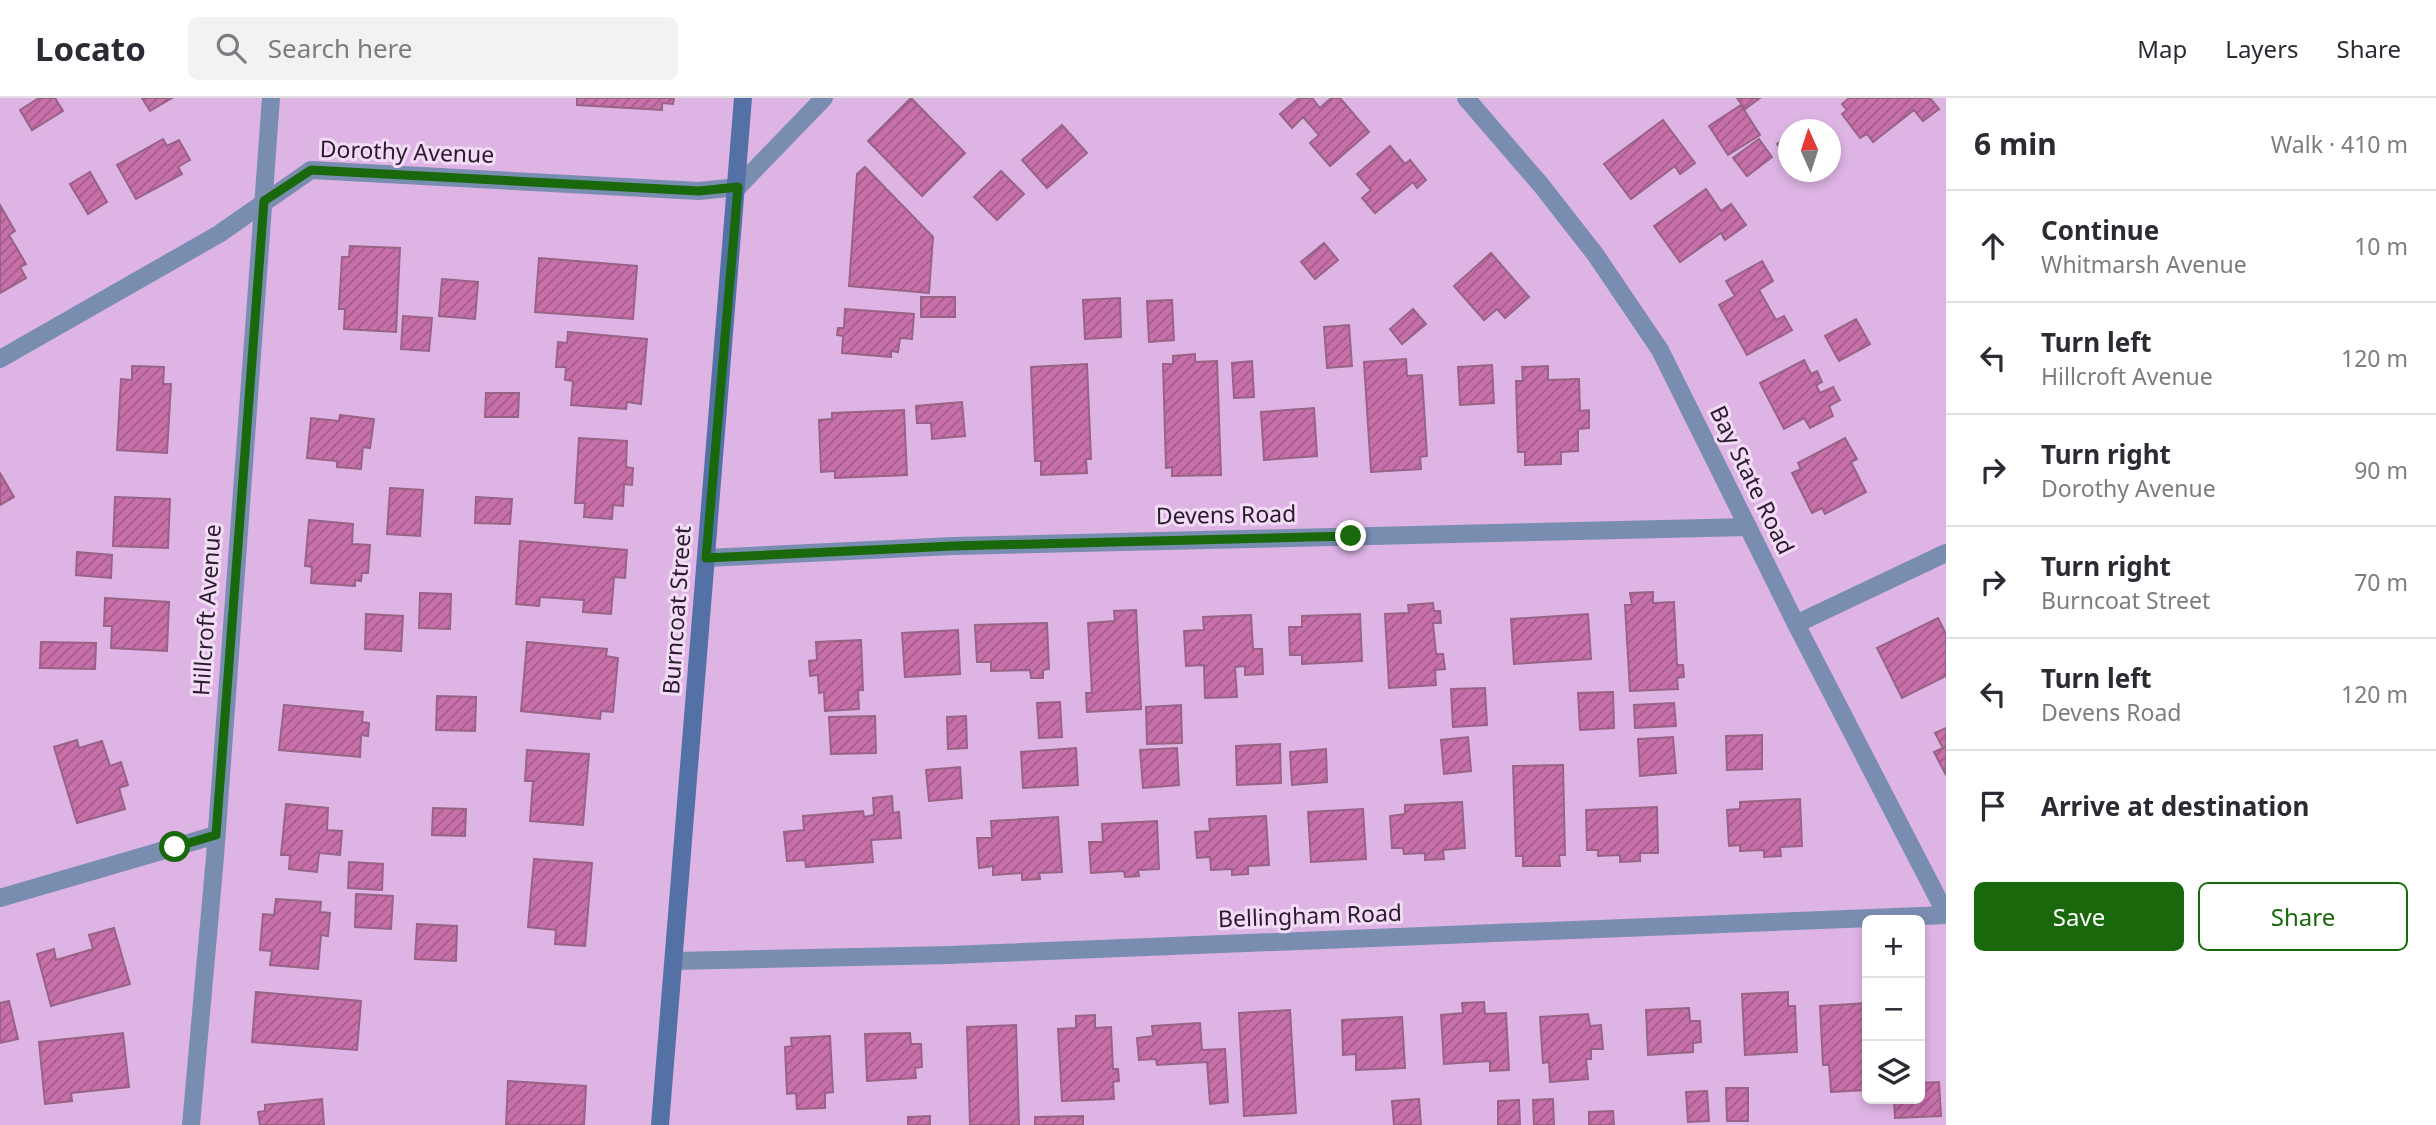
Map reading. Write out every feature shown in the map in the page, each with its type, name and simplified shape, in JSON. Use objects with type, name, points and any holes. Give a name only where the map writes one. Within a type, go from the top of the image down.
[{"type":"main road","name":"Burncoat Street","points":[[660,1125],[738,187],[743,98]]},
{"type":"street","name":"Hillcroft Avenue","points":[[191,1125],[216,835],[271,98]]},
{"type":"street","points":[[738,187],[824,98]]},
{"type":"street","name":"Bay State Road","points":[[1466,98],[1541,185],[1660,350],[1796,624],[1946,914]]},
{"type":"street","name":"Dorothy Avenue","points":[[0,359],[219,234],[311,170],[699,191],[738,187]]},
{"type":"street","name":"Devens Road","points":[[706,558],[953,546],[1748,527]]},
{"type":"street","points":[[1796,624],[1946,554]]},
{"type":"street","points":[[0,898],[216,835]]},
{"type":"street","name":"Bellingham Road","points":[[675,961],[919,956],[1946,914]]},
{"type":"building","points":[[39,98],[55,98],[63,111],[32,130],[20,110]]},
{"type":"building","points":[[142,98],[172,98],[150,111]]},
{"type":"building","points":[[577,98],[674,98],[673,104],[662,103],[662,110],[577,105]]},
{"type":"building","points":[[911,98],[965,153],[922,196],[868,141]]},
{"type":"building","points":[[1299,98],[1312,98],[1320,108],[1331,98],[1340,98],[1369,132],[1330,166],[1310,143],[1319,135],[1303,117],[1292,128],[1280,114]]},
{"type":"building","points":[[1737,98],[1760,98],[1745,109]]},
{"type":"building","points":[[1849,98],[1930,98],[1939,109],[1923,121],[1914,110],[1873,142],[1867,134],[1860,138],[1842,114],[1847,110],[1842,104]]},
{"type":"building","points":[[1741,105],[1760,135],[1728,155],[1709,126]]},
{"type":"building","points":[[1663,120],[1695,163],[1680,174],[1675,166],[1631,199],[1604,164]]},
{"type":"building","points":[[1062,125],[1087,153],[1047,188],[1022,160]]},
{"type":"building","points":[[163,139],[167,146],[179,140],[190,160],[178,167],[182,174],[136,199],[117,165]]},
{"type":"building","points":[[1759,139],[1772,157],[1747,176],[1733,158]]},
{"type":"building","points":[[1390,146],[1405,164],[1410,160],[1426,180],[1417,188],[1413,182],[1375,213],[1362,198],[1371,190],[1357,174]]},
{"type":"building","points":[[865,167],[933,237],[929,293],[849,286],[857,174]]},
{"type":"building","points":[[1001,171],[1024,194],[997,220],[974,197]]},
{"type":"building","points":[[90,172],[107,202],[88,214],[70,184]]},
{"type":"building","points":[[1706,189],[1721,211],[1731,204],[1746,225],[1725,240],[1721,233],[1680,262],[1654,226]]},
{"type":"building","points":[[0,205],[15,231],[9,235],[26,264],[20,267],[26,278],[0,293]]},
{"type":"building","points":[[1324,243],[1338,260],[1315,279],[1301,262]]},
{"type":"building","points":[[350,246],[400,248],[396,332],[344,329],[345,309],[339,309],[342,257],[349,257]]},
{"type":"building","points":[[1491,253],[1529,297],[1505,318],[1497,309],[1484,320],[1454,286]]},
{"type":"building","points":[[539,258],[637,266],[633,319],[535,312]]},
{"type":"building","points":[[1762,261],[1773,281],[1759,290],[1776,320],[1784,316],[1792,330],[1747,355],[1719,305],[1735,296],[1726,281]]},
{"type":"building","points":[[442,279],[478,282],[475,319],[439,316]]},
{"type":"building","points":[[921,297],[955,297],[955,317],[921,317]]},
{"type":"building","points":[[1120,298],[1121,337],[1085,339],[1083,300]]},
{"type":"building","points":[[1172,300],[1174,340],[1149,342],[1147,301]]},
{"type":"building","points":[[845,309],[914,314],[912,339],[900,338],[898,352],[891,351],[891,357],[842,353],[843,336],[837,335],[838,328],[844,328]]},
{"type":"building","points":[[1413,309],[1426,324],[1402,344],[1390,329]]},
{"type":"building","points":[[403,316],[432,318],[429,351],[401,349]]},
{"type":"building","points":[[1856,319],[1870,344],[1839,361],[1825,336]]},
{"type":"building","points":[[1349,325],[1352,366],[1327,368],[1324,327]]},
{"type":"building","points":[[568,332],[647,339],[641,404],[627,402],[626,409],[571,405],[573,381],[565,380],[566,367],[556,367],[558,342],[567,343]]},
{"type":"building","points":[[1195,354],[1195,362],[1217,361],[1221,475],[1172,476],[1172,467],[1166,468],[1163,364],[1173,364],[1173,356]]},
{"type":"building","points":[[1406,359],[1407,376],[1422,375],[1427,456],[1420,457],[1421,469],[1371,472],[1364,362]]},
{"type":"building","points":[[1804,360],[1811,374],[1817,371],[1822,382],[1816,385],[1820,393],[1833,387],[1840,400],[1829,406],[1833,416],[1810,428],[1804,418],[1784,429],[1760,383]]},
{"type":"building","points":[[1252,361],[1254,397],[1234,398],[1232,363]]},
{"type":"building","points":[[1087,364],[1091,459],[1086,459],[1087,473],[1041,475],[1041,461],[1035,461],[1031,367]]},
{"type":"building","points":[[1492,365],[1494,403],[1460,405],[1458,367]]},
{"type":"building","points":[[132,366],[164,367],[163,384],[171,384],[167,453],[117,450],[121,379],[132,380]]},
{"type":"building","points":[[1548,366],[1548,380],[1579,379],[1580,411],[1589,410],[1589,428],[1578,429],[1578,451],[1561,452],[1561,464],[1525,465],[1525,452],[1518,452],[1516,381],[1523,381],[1522,367]]},
{"type":"building","points":[[486,393],[519,393],[518,417],[485,417]]},
{"type":"building","points":[[962,402],[965,436],[932,439],[931,423],[917,423],[916,406]]},
{"type":"building","points":[[1314,408],[1317,456],[1264,460],[1261,412]]},
{"type":"building","points":[[904,410],[907,475],[835,478],[835,471],[821,472],[819,420],[832,419],[832,413]]},
{"type":"building","points":[[340,415],[374,419],[370,448],[363,447],[361,469],[337,467],[337,461],[307,458],[311,418],[339,421]]},
{"type":"building","points":[[579,438],[627,441],[626,467],[633,468],[632,485],[624,484],[623,506],[613,505],[612,519],[584,517],[585,503],[575,503]]},
{"type":"building","points":[[1845,438],[1857,459],[1851,462],[1866,492],[1825,514],[1822,508],[1812,513],[1792,473],[1801,469],[1798,463]]},
{"type":"building","points":[[0,473],[14,497],[0,505]]},
{"type":"building","points":[[390,488],[423,490],[420,536],[387,534]]},
{"type":"building","points":[[115,497],[170,499],[168,548],[113,546]]},
{"type":"building","points":[[476,497],[512,499],[510,524],[475,523]]},
{"type":"building","points":[[309,520],[353,524],[352,544],[370,545],[368,573],[362,573],[361,581],[355,580],[355,586],[311,583],[312,567],[305,566]]},
{"type":"building","points":[[520,541],[627,550],[625,578],[614,577],[611,614],[583,612],[584,600],[540,597],[539,606],[516,604]]},
{"type":"building","points":[[77,552],[112,555],[111,578],[76,575]]},
{"type":"building","points":[[1653,592],[1653,603],[1674,602],[1677,665],[1683,665],[1684,677],[1677,678],[1678,689],[1630,691],[1625,605],[1632,605],[1630,593]]},
{"type":"building","points":[[420,593],[451,594],[450,629],[419,628]]},
{"type":"building","points":[[105,598],[169,602],[167,651],[111,648],[112,626],[104,626]]},
{"type":"building","points":[[1433,603],[1434,611],[1440,611],[1441,623],[1433,623],[1436,654],[1443,654],[1445,669],[1435,670],[1436,685],[1389,688],[1385,614],[1409,613],[1408,605]]},
{"type":"building","points":[[1136,610],[1141,709],[1087,712],[1086,693],[1092,693],[1088,623],[1115,621],[1114,611]]},
{"type":"building","points":[[366,614],[403,616],[401,651],[365,649]]},
{"type":"building","points":[[1360,614],[1362,661],[1302,664],[1302,655],[1290,655],[1289,627],[1302,627],[1302,616]]},
{"type":"building","points":[[1588,614],[1591,659],[1514,664],[1511,619]]},
{"type":"building","points":[[1251,615],[1253,649],[1262,649],[1263,674],[1245,675],[1245,666],[1235,667],[1237,697],[1205,698],[1204,665],[1186,666],[1184,631],[1204,630],[1203,617]]},
{"type":"building","points":[[1938,618],[1946,634],[1946,676],[1902,698],[1877,648]]},
{"type":"building","points":[[1047,623],[1049,669],[1043,670],[1043,678],[1031,678],[1030,670],[991,671],[991,662],[977,662],[975,625]]},
{"type":"building","points":[[958,630],[960,674],[905,677],[902,633]]},
{"type":"building","points":[[861,640],[863,690],[858,690],[859,709],[825,711],[824,692],[819,693],[818,675],[810,676],[809,661],[817,660],[816,642]]},
{"type":"building","points":[[41,642],[96,643],[95,669],[40,668]]},
{"type":"building","points":[[527,642],[607,649],[606,656],[618,658],[613,712],[601,711],[600,719],[521,711]]},
{"type":"building","points":[[1485,688],[1487,725],[1453,727],[1451,689]]},
{"type":"building","points":[[1613,692],[1614,728],[1580,730],[1578,693]]},
{"type":"building","points":[[437,696],[476,697],[475,731],[436,730]]},
{"type":"building","points":[[1060,702],[1062,737],[1039,738],[1037,703]]},
{"type":"building","points":[[1674,703],[1676,726],[1635,728],[1634,705]]},
{"type":"building","points":[[284,705],[363,712],[362,722],[369,723],[368,736],[361,735],[360,757],[279,750]]},
{"type":"building","points":[[1181,705],[1182,743],[1147,744],[1146,707]]},
{"type":"building","points":[[875,716],[876,753],[831,754],[829,717]]},
{"type":"building","points":[[966,716],[967,748],[948,749],[947,717]]},
{"type":"building","points":[[1946,728],[1946,775],[1934,752],[1943,748],[1935,733]]},
{"type":"building","points":[[1762,735],[1762,769],[1727,770],[1726,736]]},
{"type":"building","points":[[1468,737],[1471,771],[1444,774],[1441,740]]},
{"type":"building","points":[[1673,737],[1676,773],[1640,776],[1638,739]]},
{"type":"building","points":[[77,740],[79,748],[102,741],[110,766],[121,762],[128,785],[119,788],[125,809],[77,823],[54,747]]},
{"type":"building","points":[[1280,744],[1281,783],[1237,785],[1236,746]]},
{"type":"building","points":[[1076,748],[1078,785],[1023,788],[1021,752]]},
{"type":"building","points":[[1177,748],[1179,785],[1143,788],[1140,750]]},
{"type":"building","points":[[1326,749],[1327,782],[1292,785],[1290,752]]},
{"type":"building","points":[[527,750],[589,754],[583,825],[530,821],[533,781],[525,781]]},
{"type":"building","points":[[1563,765],[1565,855],[1559,855],[1560,866],[1523,866],[1523,856],[1516,856],[1513,766]]},
{"type":"building","points":[[960,767],[962,798],[929,801],[926,770]]},
{"type":"building","points":[[892,796],[893,813],[899,812],[901,838],[871,840],[873,862],[806,867],[805,860],[787,861],[784,832],[804,830],[803,816],[863,811],[864,817],[874,815],[873,798]]},
{"type":"building","points":[[1800,799],[1802,846],[1780,847],[1781,856],[1764,857],[1764,850],[1740,851],[1740,845],[1729,846],[1727,810],[1740,809],[1740,802]]},
{"type":"building","points":[[1462,802],[1465,848],[1443,850],[1444,859],[1425,860],[1425,853],[1404,854],[1403,848],[1392,848],[1390,816],[1405,814],[1405,805]]},
{"type":"building","points":[[286,804],[328,808],[327,830],[342,831],[340,855],[319,853],[317,872],[289,869],[290,855],[281,855]]},
{"type":"building","points":[[1657,807],[1658,853],[1640,853],[1640,861],[1620,862],[1620,855],[1598,856],[1598,850],[1587,850],[1586,810]]},
{"type":"building","points":[[433,808],[466,809],[465,836],[432,835]]},
{"type":"building","points":[[1363,809],[1366,859],[1311,862],[1308,812]]},
{"type":"building","points":[[1266,816],[1269,865],[1248,866],[1248,874],[1232,875],[1232,869],[1211,870],[1210,857],[1197,858],[1195,832],[1210,831],[1209,819]]},
{"type":"building","points":[[1058,817],[1062,872],[1039,873],[1040,879],[1022,880],[1022,873],[993,875],[993,866],[979,868],[977,838],[992,838],[991,821]]},
{"type":"building","points":[[1157,821],[1159,869],[1138,870],[1139,876],[1125,877],[1124,871],[1091,873],[1089,842],[1103,842],[1102,824]]},
{"type":"building","points":[[534,859],[592,863],[585,946],[555,944],[556,930],[528,927]]},
{"type":"building","points":[[349,862],[383,864],[382,890],[348,888]]},
{"type":"building","points":[[356,894],[393,896],[391,929],[355,927]]},
{"type":"building","points":[[276,899],[321,902],[320,912],[330,913],[328,936],[321,935],[318,969],[270,965],[272,951],[260,950],[263,914],[274,915]]},
{"type":"building","points":[[417,924],[457,926],[456,961],[415,959]]},
{"type":"building","points":[[114,928],[130,984],[51,1006],[37,954],[54,949],[56,960],[93,949],[89,935]]},
{"type":"building","points":[[256,992],[361,1001],[357,1050],[252,1042]]},
{"type":"building","points":[[1788,992],[1788,1006],[1795,1006],[1797,1052],[1745,1055],[1742,994]]},
{"type":"building","points":[[9,1001],[18,1039],[0,1043],[0,1003]]},
{"type":"building","points":[[1484,1002],[1485,1014],[1506,1013],[1509,1070],[1490,1071],[1490,1061],[1444,1064],[1441,1015],[1463,1013],[1462,1003]]},
{"type":"building","points":[[1862,1003],[1862,1090],[1831,1092],[1829,1065],[1823,1065],[1820,1006]]},
{"type":"building","points":[[1689,1008],[1690,1021],[1700,1021],[1701,1042],[1693,1043],[1693,1052],[1648,1055],[1646,1010]]},
{"type":"building","points":[[1290,1010],[1296,1113],[1244,1116],[1239,1013]]},
{"type":"building","points":[[1588,1014],[1590,1026],[1601,1025],[1603,1049],[1591,1049],[1591,1059],[1586,1059],[1588,1079],[1550,1082],[1549,1062],[1543,1063],[1540,1017]]},
{"type":"building","points":[[1095,1015],[1095,1028],[1111,1027],[1113,1069],[1118,1069],[1119,1081],[1113,1082],[1114,1099],[1062,1101],[1058,1029],[1076,1028],[1076,1016]]},
{"type":"building","points":[[1402,1017],[1405,1068],[1356,1070],[1356,1054],[1343,1055],[1342,1020]]},
{"type":"building","points":[[1200,1023],[1202,1050],[1225,1049],[1228,1102],[1210,1104],[1207,1062],[1157,1065],[1156,1059],[1139,1060],[1137,1038],[1153,1036],[1152,1026]]},
{"type":"building","points":[[1016,1025],[1019,1125],[970,1125],[967,1027]]},
{"type":"building","points":[[123,1033],[129,1087],[71,1093],[72,1101],[45,1104],[39,1042]]},
{"type":"building","points":[[910,1033],[911,1044],[921,1044],[922,1067],[915,1068],[916,1078],[867,1081],[865,1034]]},
{"type":"building","points":[[830,1036],[833,1092],[825,1093],[825,1108],[797,1109],[796,1093],[787,1094],[785,1047],[792,1046],[791,1038]]},
{"type":"building","points":[[508,1081],[586,1086],[584,1125],[506,1125]]},
{"type":"building","points":[[1939,1082],[1941,1116],[1895,1118],[1894,1104],[1925,1104],[1925,1083]]},
{"type":"building","points":[[1726,1088],[1748,1088],[1748,1121],[1727,1121]]},
{"type":"building","points":[[1707,1091],[1709,1121],[1688,1122],[1686,1092]]},
{"type":"building","points":[[322,1099],[324,1125],[260,1125],[258,1112],[265,1111],[265,1105]]},
{"type":"building","points":[[1419,1099],[1421,1125],[1394,1125],[1392,1101]]},
{"type":"building","points":[[1553,1099],[1554,1125],[1534,1125],[1533,1100]]},
{"type":"building","points":[[1519,1100],[1520,1125],[1498,1125],[1498,1101]]},
{"type":"building","points":[[1613,1111],[1614,1125],[1589,1125],[1589,1112]]},
{"type":"building","points":[[930,1116],[930,1125],[908,1125],[908,1117]]},
{"type":"building","points":[[1083,1116],[1083,1125],[1035,1125],[1035,1117]]},
{"type":"route","points":[[175,847],[216,835],[250,355],[264,201],[311,170],[699,191],[738,187],[706,558],[953,546],[1351,536]]}]
